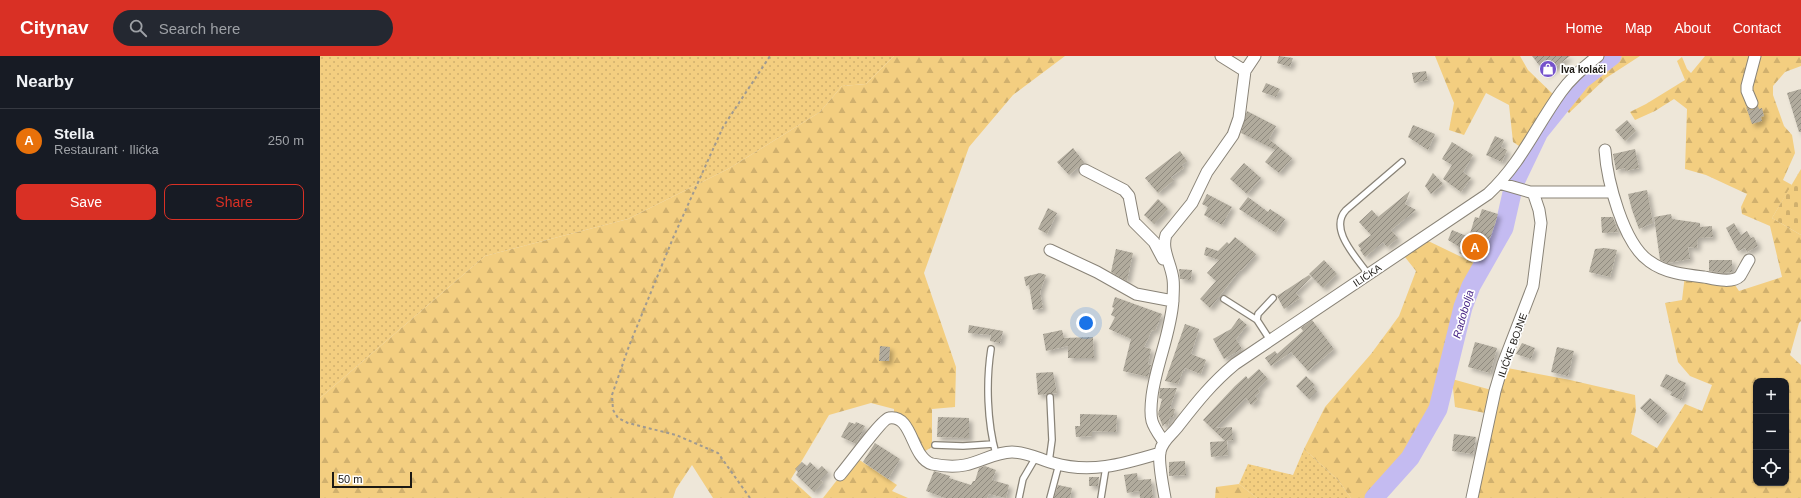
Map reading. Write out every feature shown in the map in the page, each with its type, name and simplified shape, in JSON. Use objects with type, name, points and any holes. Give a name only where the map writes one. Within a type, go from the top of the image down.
[{"type":"street","points":[[1221,56],[1246,70]]},
{"type":"street","points":[[1165,498],[1162,447],[1152,421],[1151,408],[1153,390],[1167,335],[1173,301],[1173,280],[1170,264],[1164,249],[1166,235],[1192,203],[1208,172],[1233,134],[1239,118],[1246,70],[1255,56]]},
{"type":"street","name":"ILIĆKA","points":[[1162,447],[1198,400],[1216,380],[1235,364],[1488,194],[1504,185],[1561,92],[1587,65],[1598,56]]},
{"type":"street","points":[[1752,103],[1747,91],[1747,86],[1755,56]]},
{"type":"street","points":[[1605,150],[1606,165],[1612,192],[1628,236],[1648,261],[1679,274],[1731,279],[1740,275],[1749,260]]},
{"type":"street","points":[[1085,170],[1124,190],[1129,196],[1134,222],[1154,242],[1173,280]]},
{"type":"street","points":[[1504,185],[1532,192],[1612,192]]},
{"type":"street","name":"ILIĆKE BOJNE","points":[[1472,498],[1495,391],[1503,364],[1533,286],[1541,223],[1539,210],[1532,192]]},
{"type":"street","points":[[1050,250],[1097,272],[1136,294],[1173,301]]},
{"type":"street","points":[[840,475],[887,418],[894,418],[902,421],[909,430],[920,454],[931,463],[947,466],[966,465],[994,449],[1027,454],[1054,463],[1079,468],[1106,467],[1117,465],[1162,447]]},
{"type":"lane","points":[[1368,274],[1347,244],[1341,231],[1341,218],[1346,210],[1402,162]]},
{"type":"lane","points":[[1257,320],[1258,314],[1273,298]]},
{"type":"lane","points":[[1224,299],[1257,320],[1270,340]]},
{"type":"lane","points":[[935,445],[994,449],[988,395],[988,366],[991,349]]},
{"type":"lane","points":[[1050,397],[1054,463],[1050,498]]},
{"type":"lane","points":[[1019,498],[1023,479],[1036,457]]},
{"type":"lane","points":[[1101,498],[1106,467]]},
{"type":"path","points":[[750,498],[718,453],[676,436],[628,423],[618,418],[613,410],[612,394],[629,346],[673,238],[723,127],[770,56]]},
{"type":"green space","points":[[320,56],[894,56],[866,84],[842,86],[820,112],[728,169],[628,219],[485,256],[320,398]]},
{"type":"green space","points":[[894,56],[1065,56],[1013,95],[969,147],[924,273],[956,367],[955,407],[932,409],[932,447],[920,454],[894,418],[894,409],[871,403],[829,415],[791,479],[812,498],[713,498],[692,465],[676,489],[673,498],[320,498],[320,398],[485,256],[628,219],[728,169],[820,112],[842,86],[866,84]]},
{"type":"green space","points":[[1435,56],[1520,56],[1528,70],[1557,98],[1525,150],[1513,142],[1509,105],[1486,93],[1464,135],[1449,130],[1454,103]]},
{"type":"green space","points":[[1617,56],[1640,56],[1606,78],[1569,113],[1566,110],[1584,82]]},
{"type":"green space","points":[[1705,56],[1801,56],[1801,66],[1785,72],[1773,86],[1773,95],[1784,126],[1792,135],[1795,153],[1783,180],[1792,185],[1772,218],[1801,235],[1801,321],[1799,323],[1790,355],[1801,365],[1801,498],[1472,498],[1490,414],[1455,407],[1452,379],[1495,391],[1502,367],[1570,380],[1635,395],[1636,410],[1631,434],[1657,448],[1685,404],[1702,411],[1712,385],[1690,376],[1678,362],[1665,303],[1682,300],[1685,275],[1731,279],[1739,291],[1782,277],[1770,226],[1742,214],[1741,207],[1747,194],[1706,175],[1685,169],[1687,109],[1674,99],[1655,111],[1635,120],[1630,112],[1685,80],[1677,61],[1682,57],[1687,69],[1691,73]]},
{"type":"green space","points":[[1801,169],[1801,235],[1772,218]]},
{"type":"green space","points":[[1422,238],[1478,265],[1470,276],[1460,300],[1432,413],[1421,435],[1387,480],[1369,498],[1351,498],[1338,480],[1304,449],[1325,407],[1371,354],[1399,316],[1416,271],[1401,252]]},
{"type":"green space","points":[[1304,449],[1338,480],[1351,498],[1257,498],[1239,484],[1248,464],[1293,475]]},
{"type":"green space","points":[[855,457],[897,485],[892,491],[908,498],[823,498]]},
{"type":"green space","points":[[1239,484],[1257,498],[1215,498],[1216,487]]},
{"type":"water","points":[[1606,56],[1617,56],[1584,82],[1579,79]]},
{"type":"building","points":[[1279,56],[1293,58],[1290,67],[1277,63]]},
{"type":"building","name":"Iva kolači","points":[[1532,56],[1570,56],[1546,74]]},
{"type":"building","points":[[1426,71],[1428,80],[1414,83],[1412,73]]},
{"type":"building","points":[[1266,83],[1280,89],[1276,97],[1262,92]]},
{"type":"building","points":[[1801,89],[1801,132],[1799,132],[1787,93]]},
{"type":"building","points":[[1758,106],[1759,109],[1762,108],[1764,116],[1761,117],[1762,121],[1752,124],[1746,107],[1751,110]]},
{"type":"building","points":[[1247,111],[1276,126],[1269,139],[1292,158],[1279,173],[1265,162],[1275,150],[1241,133]]},
{"type":"building","points":[[1627,120],[1636,131],[1625,141],[1615,130]]},
{"type":"building","points":[[1413,125],[1435,134],[1428,150],[1408,137]]},
{"type":"building","points":[[1495,136],[1504,140],[1501,147],[1507,150],[1502,162],[1486,155]]},
{"type":"building","points":[[1452,142],[1473,155],[1463,172],[1471,178],[1461,192],[1443,179],[1452,165],[1442,159]]},
{"type":"building","points":[[1073,148],[1084,162],[1069,175],[1057,162]]},
{"type":"building","points":[[1635,149],[1639,168],[1625,171],[1625,168],[1616,170],[1613,154]]},
{"type":"building","points":[[1180,151],[1187,161],[1182,165],[1184,168],[1171,177],[1174,180],[1158,193],[1145,178]]},
{"type":"building","points":[[1244,163],[1261,178],[1247,194],[1230,179]]},
{"type":"building","points":[[1433,173],[1443,184],[1431,194],[1425,186]]},
{"type":"building","points":[[1647,190],[1653,223],[1639,229],[1628,194]]},
{"type":"building","points":[[1410,191],[1405,204],[1416,210],[1391,230],[1398,238],[1387,247],[1383,242],[1365,257],[1358,245],[1371,235],[1359,222],[1372,210],[1378,217]]},
{"type":"building","points":[[1207,194],[1232,207],[1222,225],[1204,215],[1208,207],[1202,204]]},
{"type":"building","points":[[1248,197],[1268,212],[1270,209],[1285,219],[1276,233],[1239,209]]},
{"type":"building","points":[[1158,199],[1168,209],[1154,224],[1144,215]]},
{"type":"building","points":[[1048,208],[1057,213],[1047,234],[1038,229]]},
{"type":"building","points":[[1482,209],[1498,214],[1491,236],[1480,261],[1459,253],[1461,248],[1448,240],[1452,230],[1469,237],[1475,217],[1479,218]]},
{"type":"building","points":[[1671,214],[1672,219],[1700,223],[1700,227],[1712,226],[1713,237],[1698,238],[1697,248],[1688,247],[1690,259],[1667,263],[1660,260],[1654,217]]},
{"type":"building","points":[[1601,217],[1613,217],[1618,232],[1602,233]]},
{"type":"building","points":[[1734,223],[1741,235],[1747,231],[1751,238],[1754,237],[1758,246],[1747,252],[1745,248],[1738,251],[1726,228]]},
{"type":"building","points":[[1235,237],[1256,254],[1241,271],[1240,270],[1210,308],[1200,299],[1216,281],[1207,273],[1219,260],[1204,255],[1206,247],[1218,251],[1227,242],[1229,244]]},
{"type":"building","points":[[1605,248],[1617,250],[1610,277],[1589,272],[1595,249]]},
{"type":"building","points":[[1116,249],[1133,253],[1127,281],[1111,272]]},
{"type":"building","points":[[1324,260],[1337,274],[1323,288],[1309,274]]},
{"type":"building","points":[[1709,260],[1732,260],[1732,272],[1723,273],[1709,271]]},
{"type":"building","points":[[1179,269],[1192,270],[1191,280],[1180,279]]},
{"type":"building","points":[[1040,273],[1046,275],[1040,292],[1043,308],[1033,310],[1029,285],[1026,286],[1024,277]]},
{"type":"building","points":[[1309,275],[1311,277],[1296,293],[1300,298],[1284,309],[1277,296]]},
{"type":"building","points":[[1115,297],[1162,314],[1155,331],[1152,330],[1144,347],[1151,349],[1148,364],[1151,365],[1148,377],[1123,371],[1131,339],[1109,329],[1115,317],[1111,315],[1114,308],[1112,307]]},
{"type":"building","points":[[1239,318],[1247,325],[1236,339],[1242,349],[1224,359],[1213,339],[1231,329]]},
{"type":"building","points":[[1312,320],[1334,349],[1308,371],[1291,352],[1271,366],[1265,358],[1275,351],[1277,354],[1303,331],[1301,328]]},
{"type":"building","points":[[1185,324],[1199,329],[1191,354],[1206,360],[1201,374],[1185,368],[1178,384],[1165,381]]},
{"type":"building","points":[[969,325],[1003,331],[1000,343],[990,341],[991,335],[968,333]]},
{"type":"building","points":[[1062,330],[1064,338],[1093,337],[1094,358],[1068,358],[1068,346],[1046,351],[1043,334]]},
{"type":"building","points":[[1475,342],[1497,348],[1490,373],[1468,367]]},
{"type":"building","points":[[1522,343],[1535,348],[1531,359],[1516,354]]},
{"type":"building","points":[[880,346],[890,347],[889,361],[879,361]]},
{"type":"building","points":[[1557,347],[1574,351],[1568,376],[1551,372]]},
{"type":"building","points":[[1259,369],[1268,379],[1258,389],[1260,392],[1255,396],[1258,399],[1251,405],[1246,398],[1216,428],[1232,427],[1233,440],[1225,441],[1203,420],[1235,386],[1246,376],[1248,379]]},
{"type":"building","points":[[1053,372],[1057,393],[1038,395],[1036,373]]},
{"type":"building","points":[[1666,374],[1686,383],[1684,388],[1686,389],[1681,400],[1670,395],[1672,392],[1660,386]]},
{"type":"building","points":[[1306,376],[1315,385],[1313,387],[1317,391],[1309,399],[1296,386]]},
{"type":"building","points":[[1160,388],[1177,388],[1170,408],[1175,409],[1173,417],[1170,417],[1168,425],[1164,424],[1163,427],[1158,414],[1162,399],[1159,398]]},
{"type":"building","points":[[1650,398],[1667,413],[1658,424],[1640,408]]},
{"type":"building","points":[[1080,414],[1117,415],[1116,432],[1092,431],[1092,436],[1076,437],[1075,426],[1080,426]]},
{"type":"building","points":[[938,417],[969,418],[969,438],[937,437]]},
{"type":"building","points":[[849,422],[855,424],[856,422],[865,426],[856,444],[841,437]]},
{"type":"building","points":[[1454,434],[1476,437],[1473,454],[1452,451]]},
{"type":"building","points":[[1227,441],[1228,455],[1211,457],[1210,442]]},
{"type":"building","points":[[875,443],[900,459],[888,479],[863,462]]},
{"type":"building","points":[[1185,461],[1186,475],[1169,476],[1169,462]]},
{"type":"building","points":[[802,462],[807,466],[810,462],[818,470],[822,466],[828,472],[820,480],[823,482],[814,492],[796,475],[798,472],[795,469]]},
{"type":"building","points":[[985,466],[996,470],[992,480],[1009,485],[1006,498],[989,494],[987,498],[945,498],[926,491],[934,471],[950,476],[949,478],[971,485],[973,481],[975,481],[979,468]]},
{"type":"building","points":[[1137,473],[1138,480],[1151,479],[1153,498],[1140,498],[1139,491],[1127,493],[1124,475]]},
{"type":"building","points":[[1089,477],[1099,477],[1098,486],[1089,486]]},
{"type":"building","points":[[1058,485],[1072,488],[1070,498],[1054,498]]},
{"type":"waterway","name":"Radobolja","points":[[1374,498],[1410,458],[1438,409],[1463,307],[1471,286],[1504,228],[1514,184],[1539,132],[1581,80],[1612,56]]},
{"type":"place","name":"Iva kolači","points":[[1548,69]]},
{"type":"place","name":"Stella","points":[[1475,247]]}]
